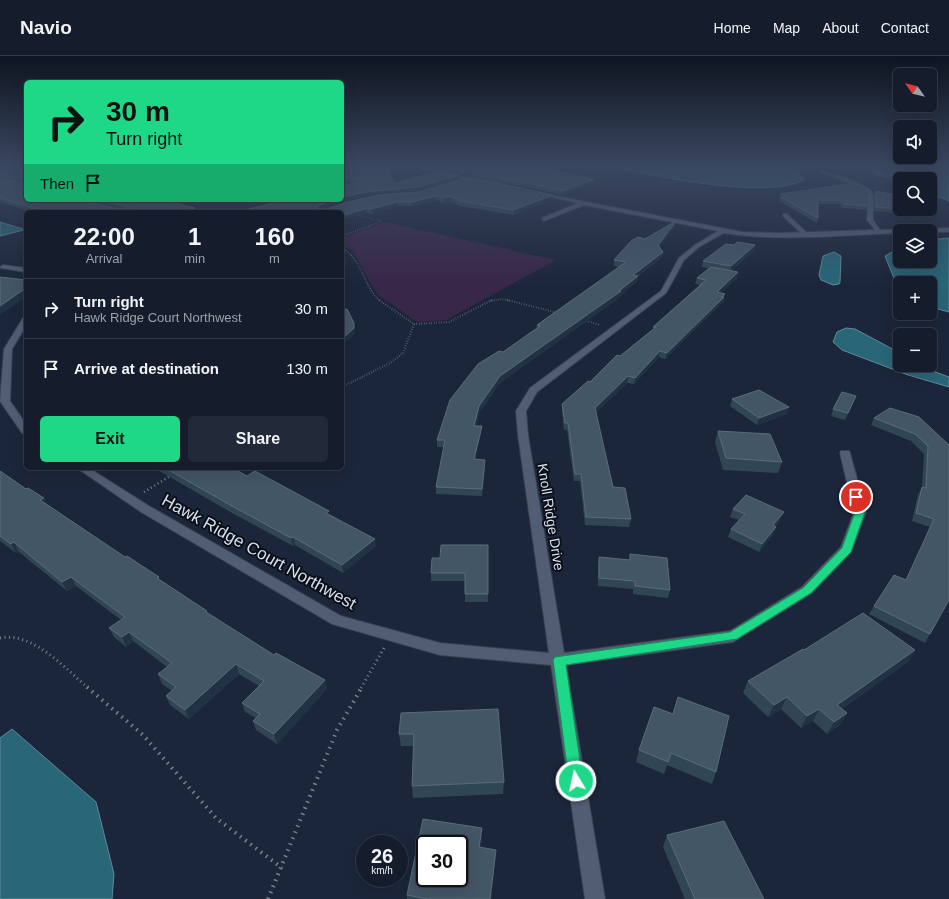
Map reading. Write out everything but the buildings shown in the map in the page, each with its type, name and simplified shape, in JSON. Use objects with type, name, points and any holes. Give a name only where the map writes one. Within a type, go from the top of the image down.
[{"type":"street","points":[[544,219],[576,206]]},
{"type":"street","points":[[600,206],[723,232],[778,235],[949,230]]},
{"type":"street","points":[[871,206],[870,220],[878,231]]},
{"type":"street","points":[[785,215],[805,234]]},
{"type":"street","name":"Knoll Ridge Drive","points":[[595,899],[523,435],[521,411],[532,390],[664,292],[681,259],[697,246],[723,232]]},
{"type":"street","points":[[3,267],[24,270]]},
{"type":"street","points":[[24,323],[8,348],[5,401],[24,428]]},
{"type":"street","name":"Hawk Ridge Court Northwest","points":[[85,470],[131,500],[337,620],[440,649],[559,660],[733,636],[807,590],[847,550],[860,512],[845,453]]},
{"type":"path","points":[[344,235],[382,221],[354,214]]},
{"type":"path","points":[[344,250],[352,256],[374,294],[414,324],[449,322],[492,300],[502,299],[564,315]]},
{"type":"path","points":[[578,319],[615,329]]},
{"type":"path","points":[[344,386],[390,363],[403,353],[414,324]]},
{"type":"path","points":[[131,500],[178,472]]},
{"type":"path","points":[[0,638],[9,636],[39,646],[143,735],[216,818],[282,868]]},
{"type":"path","points":[[268,899],[282,868],[337,730],[391,636]]},
{"type":"shaded area","points":[[384,222],[556,260],[446,320],[417,322],[377,294],[352,250],[344,247],[344,237]]},
{"type":"water","points":[[0,222],[23,229],[24,230],[0,236]]},
{"type":"water","points":[[949,238],[949,312],[937,309],[937,276],[893,276],[885,256],[893,252],[893,268],[937,268],[937,239]]},
{"type":"water","points":[[834,252],[841,256],[840,282],[839,284],[833,285],[821,280],[819,275],[823,256]]},
{"type":"water","points":[[846,328],[855,329],[893,349],[893,369],[842,350],[833,342],[837,332]]},
{"type":"water","points":[[900,372],[936,372],[949,377],[949,387]]},
{"type":"water","points":[[12,729],[96,802],[114,874],[112,899],[0,899],[0,738]]},
{"type":"route","points":[[576,781],[559,660],[733,636],[807,590],[847,550],[860,512],[856,497]]}]
